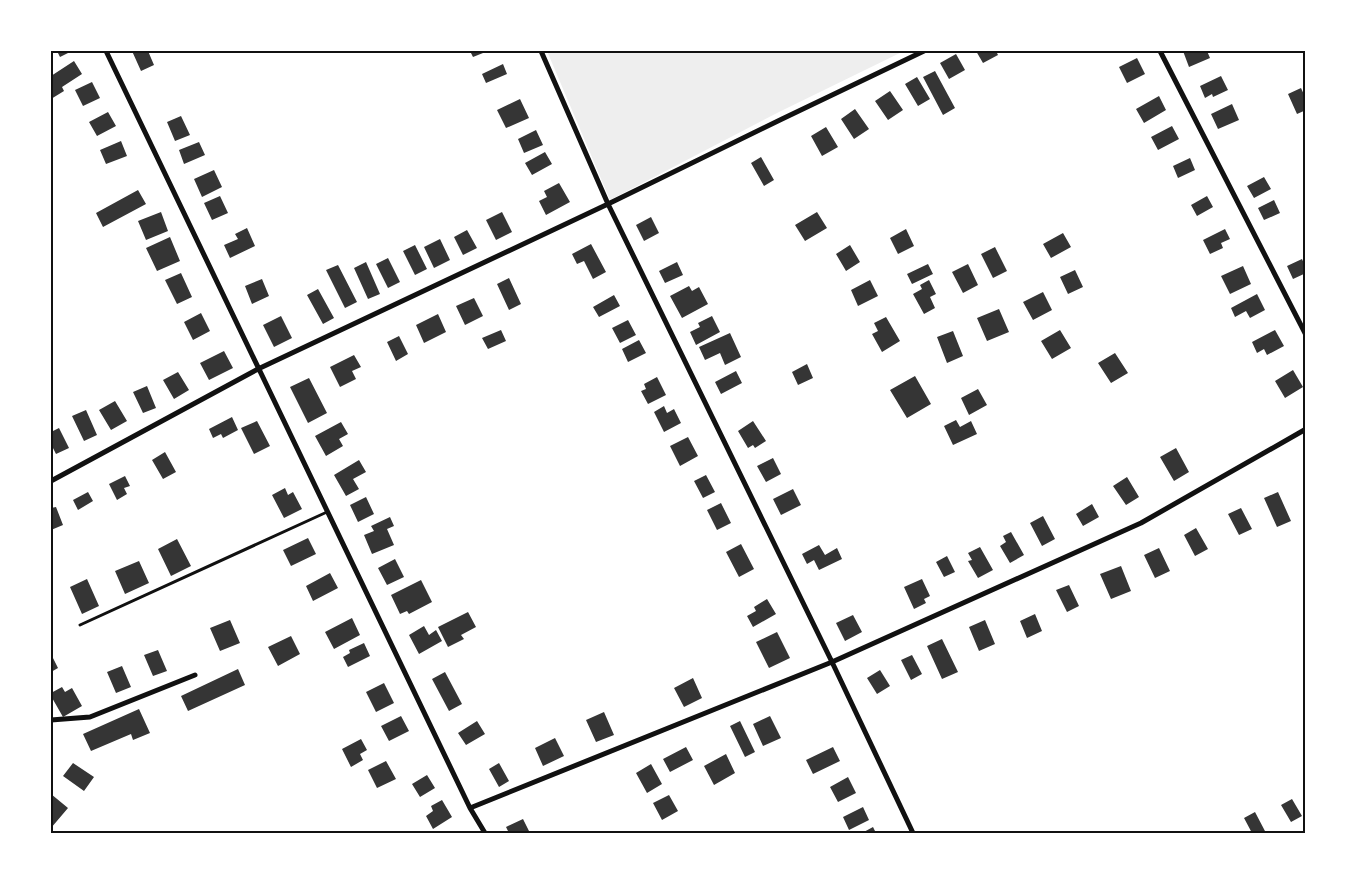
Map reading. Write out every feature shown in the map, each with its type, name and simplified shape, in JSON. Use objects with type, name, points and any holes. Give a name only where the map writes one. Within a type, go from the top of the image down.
[{"type":"street","points":[[106,51],[470,808],[485,833]]},
{"type":"street","points":[[541,51],[608,204],[832,662],[913,833]]},
{"type":"street","points":[[51,481],[258,369],[608,204],[924,51]]},
{"type":"street","points":[[1160,51],[1306,335]]},
{"type":"street","points":[[470,808],[832,662],[1141,523],[1306,429]]},
{"type":"street","points":[[51,720],[90,717],[195,675]]},
{"type":"lane","points":[[80,625],[327,512]]},
{"type":"shaded area","points":[[547,51],[904,51],[779,112],[610,200]]},
{"type":"building","points":[[57,51],[72,51],[60,57]]},
{"type":"building","points":[[132,51],[148,51],[154,65],[141,71]]},
{"type":"building","points":[[470,51],[488,51],[473,57]]},
{"type":"building","points":[[976,51],[996,51],[998,55],[983,63]]},
{"type":"building","points":[[1183,51],[1207,51],[1210,58],[1189,67]]},
{"type":"building","points":[[956,54],[965,70],[949,79],[940,63]]},
{"type":"building","points":[[1137,58],[1145,74],[1127,83],[1119,67]]},
{"type":"building","points":[[74,61],[82,74],[62,87],[64,91],[51,99],[51,76]]},
{"type":"building","points":[[503,64],[507,74],[486,83],[482,74]]},
{"type":"building","points":[[935,71],[955,108],[943,115],[923,77]]},
{"type":"building","points":[[1221,76],[1228,90],[1213,97],[1212,94],[1205,98],[1200,86]]},
{"type":"building","points":[[917,77],[930,99],[918,106],[905,84]]},
{"type":"building","points":[[92,82],[100,98],[83,106],[75,90]]},
{"type":"building","points":[[1301,88],[1306,99],[1306,110],[1297,114],[1288,94]]},
{"type":"building","points":[[890,91],[903,110],[888,120],[875,101]]},
{"type":"building","points":[[1159,96],[1166,110],[1144,123],[1136,109]]},
{"type":"building","points":[[520,99],[529,118],[506,128],[497,110]]},
{"type":"building","points":[[1232,104],[1239,120],[1218,129],[1211,114]]},
{"type":"building","points":[[855,109],[869,129],[854,139],[841,119]]},
{"type":"building","points":[[108,112],[116,126],[97,136],[89,122]]},
{"type":"building","points":[[181,116],[190,135],[175,141],[167,122]]},
{"type":"building","points":[[1172,126],[1179,139],[1158,150],[1151,137]]},
{"type":"building","points":[[826,127],[838,147],[822,156],[811,136]]},
{"type":"building","points":[[536,130],[543,145],[524,153],[518,139]]},
{"type":"building","points":[[121,141],[127,156],[106,164],[100,150]]},
{"type":"building","points":[[199,142],[205,155],[184,164],[179,150]]},
{"type":"building","points":[[545,152],[552,164],[532,175],[525,163]]},
{"type":"building","points":[[761,157],[774,180],[764,186],[751,163]]},
{"type":"building","points":[[1190,158],[1195,170],[1178,178],[1173,166]]},
{"type":"building","points":[[214,170],[222,187],[202,197],[194,179]]},
{"type":"building","points":[[1264,177],[1271,189],[1254,198],[1247,186]]},
{"type":"building","points":[[559,183],[570,202],[546,215],[539,201],[547,197],[544,191]]},
{"type":"building","points":[[138,190],[146,204],[103,227],[96,213]]},
{"type":"building","points":[[220,196],[228,213],[212,220],[204,203]]},
{"type":"building","points":[[1207,196],[1213,207],[1197,216],[1191,205]]},
{"type":"building","points":[[1274,200],[1280,213],[1264,220],[1258,208]]},
{"type":"building","points":[[161,212],[168,231],[146,240],[138,221]]},
{"type":"building","points":[[502,212],[512,232],[496,240],[486,220]]},
{"type":"building","points":[[817,212],[827,228],[805,241],[795,225]]},
{"type":"building","points":[[651,217],[659,233],[644,241],[636,225]]},
{"type":"building","points":[[247,228],[255,246],[230,258],[224,245],[238,239],[235,234]]},
{"type":"building","points":[[906,229],[914,246],[898,254],[890,238]]},
{"type":"building","points":[[1225,229],[1230,239],[1221,243],[1223,248],[1210,254],[1203,240]]},
{"type":"building","points":[[467,230],[477,248],[463,255],[454,237]]},
{"type":"building","points":[[1063,233],[1071,247],[1051,258],[1043,244]]},
{"type":"building","points":[[170,237],[180,261],[157,271],[146,248]]},
{"type":"building","points":[[440,239],[450,260],[434,268],[424,247]]},
{"type":"building","points":[[591,244],[606,272],[593,279],[584,261],[577,264],[572,254]]},
{"type":"building","points":[[415,245],[427,269],[415,275],[403,251]]},
{"type":"building","points":[[850,245],[860,262],[846,271],[836,254]]},
{"type":"building","points":[[995,247],[1007,271],[993,278],[981,254]]},
{"type":"building","points":[[388,258],[400,282],[388,288],[376,264]]},
{"type":"building","points":[[1302,259],[1306,273],[1293,279],[1287,266]]},
{"type":"building","points":[[366,262],[380,294],[368,299],[354,268]]},
{"type":"building","points":[[677,262],[683,275],[665,283],[659,271]]},
{"type":"building","points":[[928,264],[933,274],[912,284],[907,274]]},
{"type":"building","points":[[968,264],[978,285],[963,293],[952,272]]},
{"type":"building","points":[[338,265],[357,302],[345,308],[326,270]]},
{"type":"building","points":[[1243,266],[1251,284],[1230,294],[1221,276]]},
{"type":"building","points":[[1075,270],[1083,287],[1068,294],[1060,277]]},
{"type":"building","points":[[181,273],[192,297],[177,304],[165,280]]},
{"type":"building","points":[[509,278],[521,304],[509,310],[497,284]]},
{"type":"building","points":[[262,279],[269,296],[252,304],[245,286]]},
{"type":"building","points":[[870,280],[878,296],[858,306],[851,290]]},
{"type":"building","points":[[929,280],[936,294],[930,297],[935,308],[924,314],[913,294],[922,289],[920,285]]},
{"type":"building","points":[[689,286],[692,291],[699,287],[708,304],[682,318],[670,296]]},
{"type":"building","points":[[318,289],[334,318],[323,324],[307,295]]},
{"type":"building","points":[[1043,292],[1052,310],[1033,320],[1023,302]]},
{"type":"building","points":[[1257,294],[1265,310],[1250,318],[1246,311],[1235,317],[1231,308]]},
{"type":"building","points":[[614,295],[620,306],[599,317],[593,307]]},
{"type":"building","points":[[474,298],[483,316],[465,325],[456,306]]},
{"type":"building","points":[[999,309],[1009,332],[987,341],[977,318]]},
{"type":"building","points":[[201,313],[210,331],[193,340],[184,322]]},
{"type":"building","points":[[438,314],[446,332],[424,343],[416,325]]},
{"type":"building","points":[[281,316],[292,338],[274,347],[263,325]]},
{"type":"building","points":[[712,316],[720,332],[696,345],[690,332],[700,327],[698,323]]},
{"type":"building","points":[[886,317],[900,341],[882,352],[872,334],[878,331],[874,323]]},
{"type":"building","points":[[628,320],[636,335],[620,343],[612,328]]},
{"type":"building","points":[[501,330],[506,341],[488,349],[482,338]]},
{"type":"building","points":[[1060,330],[1071,348],[1052,359],[1041,341]]},
{"type":"building","points":[[1275,330],[1284,346],[1267,355],[1264,349],[1257,353],[1252,342]]},
{"type":"building","points":[[953,331],[963,356],[947,363],[937,337]]},
{"type":"building","points":[[730,333],[741,357],[725,365],[720,353],[705,360],[699,347]]},
{"type":"building","points":[[399,336],[408,354],[396,361],[387,342]]},
{"type":"building","points":[[639,340],[646,353],[628,362],[622,349]]},
{"type":"building","points":[[224,351],[233,368],[209,380],[200,363]]},
{"type":"building","points":[[1115,353],[1128,373],[1111,383],[1098,363]]},
{"type":"building","points":[[354,355],[361,367],[352,371],[356,379],[340,387],[330,367]]},
{"type":"building","points":[[807,364],[813,378],[798,385],[792,372]]},
{"type":"building","points":[[1293,370],[1303,387],[1285,398],[1275,381]]},
{"type":"building","points":[[736,371],[742,383],[721,394],[715,382]]},
{"type":"building","points":[[178,372],[189,390],[174,399],[163,380]]},
{"type":"building","points":[[915,376],[931,404],[907,418],[890,390]]},
{"type":"building","points":[[657,377],[666,395],[648,404],[641,391],[646,389],[644,384]]},
{"type":"building","points":[[309,378],[327,413],[308,423],[290,387]]},
{"type":"building","points":[[147,386],[156,408],[143,413],[133,392]]},
{"type":"building","points":[[978,389],[987,405],[969,415],[961,398]]},
{"type":"building","points":[[115,401],[127,421],[111,430],[99,410]]},
{"type":"building","points":[[664,406],[667,413],[674,409],[681,423],[664,432],[654,412]]},
{"type":"building","points":[[86,410],[97,435],[84,441],[72,416]]},
{"type":"building","points":[[232,417],[238,430],[223,438],[221,434],[213,438],[209,429]]},
{"type":"building","points":[[956,420],[960,427],[971,421],[977,434],[953,445],[944,426]]},
{"type":"building","points":[[257,421],[270,446],[254,454],[241,428]]},
{"type":"building","points":[[753,421],[766,441],[755,448],[753,445],[748,448],[738,431]]},
{"type":"building","points":[[341,422],[348,434],[339,439],[343,446],[326,456],[315,436]]},
{"type":"building","points":[[59,428],[69,448],[56,454],[51,444],[51,432]]},
{"type":"building","points":[[688,437],[698,456],[680,466],[670,446]]},
{"type":"building","points":[[1176,448],[1189,472],[1174,481],[1160,457]]},
{"type":"building","points":[[165,452],[176,472],[163,479],[152,460]]},
{"type":"building","points":[[773,458],[781,474],[766,482],[757,466]]},
{"type":"building","points":[[359,460],[366,472],[353,479],[359,489],[346,496],[334,475]]},
{"type":"building","points":[[706,475],[715,492],[703,498],[694,481]]},
{"type":"building","points":[[125,476],[130,486],[124,488],[127,494],[117,500],[109,484]]},
{"type":"building","points":[[1127,477],[1139,497],[1126,505],[1113,486]]},
{"type":"building","points":[[285,488],[288,495],[293,492],[302,509],[284,518],[272,495]]},
{"type":"building","points":[[793,489],[801,505],[781,515],[773,499]]},
{"type":"building","points":[[88,492],[93,501],[78,510],[73,500]]},
{"type":"building","points":[[1278,492],[1291,521],[1277,527],[1264,498]]},
{"type":"building","points":[[366,497],[374,514],[358,522],[350,505]]},
{"type":"building","points":[[721,503],[731,523],[717,530],[707,510]]},
{"type":"building","points":[[1092,504],[1099,517],[1083,526],[1076,514]]},
{"type":"building","points":[[56,507],[63,525],[51,530],[51,508]]},
{"type":"building","points":[[1241,508],[1252,529],[1239,535],[1228,514]]},
{"type":"building","points":[[1043,516],[1055,539],[1042,546],[1030,523]]},
{"type":"building","points":[[390,517],[394,526],[387,529],[394,545],[372,554],[364,535],[374,531],[371,526]]},
{"type":"building","points":[[1196,528],[1208,549],[1195,556],[1184,535]]},
{"type":"building","points":[[1011,532],[1024,555],[1010,563],[1000,546],[1006,542],[1003,536]]},
{"type":"building","points":[[308,538],[316,554],[291,566],[283,550]]},
{"type":"building","points":[[177,539],[191,566],[171,576],[158,549]]},
{"type":"building","points":[[741,544],[754,569],[739,577],[726,552]]},
{"type":"building","points":[[819,545],[825,555],[837,548],[842,559],[819,570],[814,560],[807,564],[802,554]]},
{"type":"building","points":[[980,547],[993,570],[978,578],[968,561],[972,560],[968,553]]},
{"type":"building","points":[[1159,548],[1170,571],[1155,578],[1144,555]]},
{"type":"building","points":[[947,556],[955,572],[944,577],[936,562]]},
{"type":"building","points":[[395,559],[404,577],[387,585],[378,568]]},
{"type":"building","points":[[139,561],[149,583],[125,594],[115,571]]},
{"type":"building","points":[[1121,566],[1131,591],[1111,599],[1100,574]]},
{"type":"building","points":[[330,573],[338,588],[313,601],[306,586]]},
{"type":"building","points":[[87,579],[99,606],[82,614],[70,587]]},
{"type":"building","points":[[922,579],[930,596],[924,599],[926,603],[914,609],[904,587]]},
{"type":"building","points":[[421,580],[432,602],[409,614],[407,611],[400,614],[391,595]]},
{"type":"building","points":[[1069,585],[1079,606],[1067,612],[1056,590]]},
{"type":"building","points":[[767,599],[776,614],[753,627],[747,616],[756,611],[754,607]]},
{"type":"building","points":[[468,612],[476,627],[461,635],[464,639],[448,647],[438,627]]},
{"type":"building","points":[[1035,614],[1042,631],[1027,638],[1020,621]]},
{"type":"building","points":[[853,615],[862,632],[845,641],[836,623]]},
{"type":"building","points":[[352,618],[360,635],[334,649],[325,632]]},
{"type":"building","points":[[230,620],[240,643],[220,651],[210,628]]},
{"type":"building","points":[[985,620],[995,644],[979,651],[969,627]]},
{"type":"building","points":[[424,626],[429,635],[436,630],[442,641],[419,654],[409,635]]},
{"type":"building","points":[[777,632],[790,658],[769,668],[756,642]]},
{"type":"building","points":[[291,636],[300,654],[278,666],[268,647]]},
{"type":"building","points":[[942,639],[958,672],[942,679],[927,646]]},
{"type":"building","points":[[364,643],[370,656],[348,667],[343,657],[350,653],[349,650]]},
{"type":"building","points":[[158,650],[167,671],[153,676],[144,655]]},
{"type":"building","points":[[51,654],[58,668],[51,672]]},
{"type":"building","points":[[912,655],[922,674],[911,680],[901,660]]},
{"type":"building","points":[[122,666],[131,687],[116,693],[107,672]]},
{"type":"building","points":[[238,669],[245,685],[188,711],[181,696]]},
{"type":"building","points":[[880,670],[890,686],[877,694],[867,678]]},
{"type":"building","points":[[445,672],[462,704],[449,711],[432,679]]},
{"type":"building","points":[[693,678],[702,698],[684,707],[674,688]]},
{"type":"building","points":[[384,683],[394,703],[376,712],[366,692]]},
{"type":"building","points":[[62,687],[65,692],[72,688],[82,706],[63,717],[51,696],[51,693]]},
{"type":"building","points":[[139,709],[150,733],[133,740],[131,734],[91,751],[83,734]]},
{"type":"building","points":[[604,712],[614,735],[596,742],[586,720]]},
{"type":"building","points":[[401,716],[409,731],[389,741],[381,726]]},
{"type":"building","points":[[770,716],[781,738],[763,746],[753,724]]},
{"type":"building","points":[[477,721],[485,734],[466,745],[458,733]]},
{"type":"building","points":[[740,721],[755,752],[745,757],[730,726]]},
{"type":"building","points":[[555,738],[564,756],[543,766],[535,748]]},
{"type":"building","points":[[361,739],[367,750],[360,754],[363,760],[351,767],[342,749]]},
{"type":"building","points":[[686,747],[693,760],[670,772],[663,759]]},
{"type":"building","points":[[833,747],[840,761],[813,774],[806,760]]},
{"type":"building","points":[[726,754],[735,773],[714,785],[704,766]]},
{"type":"building","points":[[386,761],[396,779],[377,788],[368,770]]},
{"type":"building","points":[[73,763],[94,777],[84,791],[63,776]]},
{"type":"building","points":[[499,763],[509,781],[499,787],[489,769]]},
{"type":"building","points":[[651,764],[662,784],[647,793],[636,773]]},
{"type":"building","points":[[427,775],[435,788],[420,797],[412,784]]},
{"type":"building","points":[[848,777],[856,793],[838,802],[830,787]]},
{"type":"building","points":[[51,794],[68,808],[51,828]]},
{"type":"building","points":[[669,795],[678,811],[662,820],[653,803]]},
{"type":"building","points":[[1292,799],[1302,816],[1291,822],[1281,805]]},
{"type":"building","points":[[442,800],[452,817],[433,829],[426,816],[433,811],[431,806]]},
{"type":"building","points":[[863,807],[869,820],[849,830],[843,817]]},
{"type":"building","points":[[1255,812],[1266,833],[1252,833],[1244,818]]},
{"type":"building","points":[[523,819],[530,833],[509,833],[506,827]]},
{"type":"building","points":[[873,827],[876,833],[862,833]]}]
